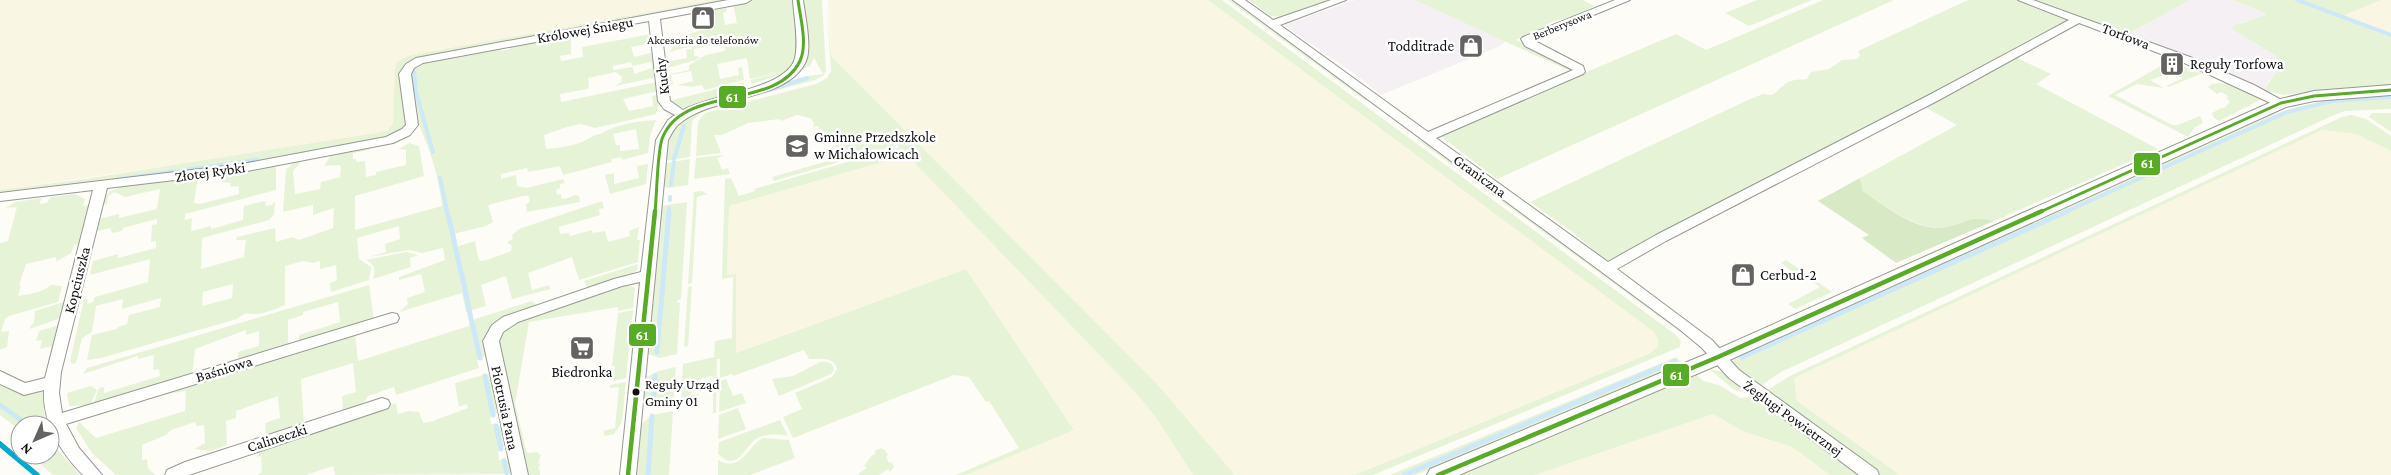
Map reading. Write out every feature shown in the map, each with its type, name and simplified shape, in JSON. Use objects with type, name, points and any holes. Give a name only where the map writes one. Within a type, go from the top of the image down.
[{"type":"street","name":"Królowej Śniegu","points":[[412,125],[405,74],[410,66],[424,58],[746,0]]},
{"type":"street","points":[[628,475],[660,147],[667,127],[682,114],[703,105],[777,82],[794,71],[802,59],[798,0]]},
{"type":"street","name":"Graniczna","points":[[1238,0],[1704,341],[1718,357]]},
{"type":"street","points":[[1272,24],[1340,0]]},
{"type":"street","name":"Berberysowa","points":[[1427,137],[1578,72],[1579,68],[1529,44],[1527,39],[1625,0]]},
{"type":"street","name":"Torfowa","points":[[2023,0],[2198,64],[2281,103]]},
{"type":"street","name":"Kuchy","points":[[654,18],[664,101],[668,106],[682,114]]},
{"type":"street","points":[[1607,269],[1661,238],[1944,92],[2078,19]]},
{"type":"street","points":[[1438,475],[1718,357],[2281,103],[2314,96],[2391,90]]},
{"type":"street","name":"Złotej Rybki","points":[[0,197],[242,168],[386,141],[402,135],[412,125]]},
{"type":"street","name":"Kopciuszka","points":[[55,415],[52,405],[53,378],[101,186]]},
{"type":"street","name":"Piotrusia Pana","points":[[520,475],[491,341],[496,329],[511,319],[622,281],[648,276]]},
{"type":"street","name":"Baśniowa","points":[[60,420],[392,318]]},
{"type":"street","name":"Żeglugi Powietrznej","points":[[1718,357],[1742,380],[1871,475]]},
{"type":"street","points":[[0,377],[24,389],[53,378]]},
{"type":"street","name":"Calineczki","points":[[173,475],[191,467],[382,404]]},
{"type":"street","name":"Kopciuszka","points":[[60,427],[70,448],[94,475]]},
{"type":"shaded area","points":[[0,0],[716,0],[407,57],[396,63],[393,123],[390,128],[383,132],[258,153],[0,190]]},
{"type":"shaded area","points":[[828,0],[1208,0],[1655,332],[1659,346],[1651,353],[1355,475],[1235,475],[1185,417],[831,56]]},
{"type":"shaded area","points":[[1355,0],[1415,0],[1506,41],[1498,47],[1381,95],[1359,77],[1284,25]]},
{"type":"shaded area","points":[[2190,0],[2232,0],[2249,6],[2266,16],[2242,22],[2233,30],[2275,55],[2281,64],[2280,72],[2268,81],[2266,91],[2128,34]]},
{"type":"shaded area","points":[[2381,0],[2391,0],[2391,34],[2341,16]]},
{"type":"shaded area","points":[[2322,130],[2356,134],[2391,151],[2391,475],[1900,475],[1797,401],[1794,378]]},
{"type":"shaded area","points":[[907,155],[1137,394],[1157,419],[1193,475],[966,475],[1074,430],[966,269],[736,353],[736,274],[727,276],[729,206]]},
{"type":"shaded area","points":[[1713,414],[1742,431],[1792,447],[1830,475],[1535,475]]},
{"type":"green space","points":[[716,0],[736,0],[420,58],[410,62],[406,127],[388,138],[245,165],[0,193],[0,190],[85,179],[388,130],[393,123],[396,63],[407,56]]},
{"type":"green space","points":[[755,0],[795,0],[796,58],[790,68],[782,74],[752,84],[750,80],[781,72],[750,79],[747,58],[717,64],[720,79],[739,75],[738,68],[742,67],[744,80],[705,90],[702,85],[691,87],[678,85],[693,81],[691,71],[671,75],[673,84],[667,85],[666,75],[689,70],[689,65],[706,55],[725,51],[724,43],[694,49],[694,56],[700,57],[696,60],[664,69],[664,57],[666,62],[687,58],[686,50],[692,49],[691,46],[670,52],[674,46],[690,43],[689,34],[716,25],[711,22],[710,11],[726,8],[727,11],[723,13],[725,25],[737,23],[733,4]]},
{"type":"green space","points":[[803,0],[822,0],[826,71],[824,75],[815,80],[705,110],[737,97],[808,76],[823,74],[814,58],[810,66],[800,70],[807,56]]},
{"type":"green space","points":[[826,0],[831,56],[1156,383],[1235,475],[1193,475],[1157,419],[1137,394],[907,155],[729,206],[727,275],[736,274],[736,353],[966,269],[1074,430],[966,475],[956,475],[1019,448],[989,401],[986,402],[969,377],[954,375],[793,438],[783,417],[802,409],[795,393],[832,377],[837,369],[833,362],[829,360],[809,359],[804,350],[733,376],[732,374],[720,378],[720,359],[717,359],[716,413],[713,413],[713,376],[701,378],[700,386],[692,388],[691,395],[699,394],[693,398],[681,401],[683,364],[714,357],[715,341],[732,338],[733,277],[722,279],[725,179],[731,178],[739,196],[755,191],[754,189],[899,147],[897,145],[774,181],[772,177],[835,159],[835,141],[817,126],[813,128],[814,123],[810,118],[797,115],[781,121],[779,119],[748,123],[722,135],[714,135],[721,153],[696,156],[698,122],[705,113],[816,84],[827,78],[831,71]]},
{"type":"green space","points":[[1208,0],[1222,0],[1676,335],[1681,341],[1680,347],[1373,475],[1355,475],[1651,353],[1658,346],[1658,339],[1654,332]]},
{"type":"green space","points":[[1228,0],[1234,0],[1369,99],[1366,101]]},
{"type":"green space","points":[[1249,0],[1330,0],[1282,17],[1270,16]]},
{"type":"green space","points":[[1415,0],[1583,0],[1594,6],[1575,16],[1553,21],[1542,29],[1516,40],[1574,69],[1572,72]]},
{"type":"green space","points":[[1757,0],[1812,0],[1749,26],[1725,13]]},
{"type":"green space","points":[[1823,0],[1894,0],[1497,179],[1439,135],[1676,34],[1706,50]]},
{"type":"green space","points":[[1968,0],[2017,0],[2064,16],[2068,22],[1611,262],[1601,257],[1590,246],[1530,202],[1746,101],[1763,94],[1772,95],[1788,82],[1807,79],[1811,72],[1829,69],[1842,60],[1857,59],[1860,55],[1858,51]]},
{"type":"green space","points":[[2027,0],[2190,0],[2128,34]]},
{"type":"green space","points":[[2232,0],[2381,0],[2342,16],[2391,34],[2391,85],[2330,89],[2284,95],[2266,91],[2268,83],[2281,64],[2275,55],[2233,30],[2233,26],[2266,15]]},
{"type":"green space","points":[[652,29],[654,43],[631,47],[634,57],[654,52],[654,46],[657,72],[653,78],[615,86],[621,82],[622,77],[616,72],[588,78],[589,87],[587,89],[560,94],[561,102],[657,82],[658,91],[623,99],[629,111],[653,106],[652,96],[658,95],[659,104],[656,114],[595,128],[581,124],[544,135],[546,149],[555,148],[582,142],[620,125],[656,120],[650,136],[648,153],[622,160],[621,157],[611,159],[612,162],[563,175],[560,166],[528,172],[527,168],[501,174],[501,179],[516,175],[517,186],[526,188],[563,179],[565,183],[560,184],[560,188],[556,190],[557,195],[561,194],[561,198],[565,199],[575,195],[579,196],[580,202],[527,212],[526,204],[530,202],[529,196],[523,196],[488,205],[493,222],[486,226],[453,234],[456,247],[475,241],[478,258],[480,261],[487,260],[511,251],[512,246],[507,242],[513,239],[512,235],[519,229],[602,201],[604,208],[599,209],[600,215],[559,227],[560,234],[569,233],[570,236],[592,230],[593,233],[605,231],[608,242],[630,236],[629,231],[639,227],[637,240],[640,240],[638,262],[579,280],[572,257],[528,273],[532,290],[549,285],[551,289],[512,299],[506,276],[481,285],[486,306],[466,312],[462,293],[399,312],[408,304],[407,298],[425,292],[421,274],[399,280],[399,277],[445,260],[443,248],[422,253],[409,250],[369,257],[386,252],[385,244],[400,239],[399,226],[357,238],[359,259],[371,267],[369,280],[331,292],[330,283],[337,280],[336,265],[320,269],[320,261],[313,263],[303,261],[285,266],[285,305],[263,313],[245,314],[237,319],[101,358],[87,360],[92,335],[117,329],[127,324],[129,315],[160,307],[161,298],[122,309],[123,299],[96,306],[92,332],[82,338],[76,363],[72,364],[70,361],[84,299],[88,299],[87,304],[93,302],[95,297],[148,282],[150,259],[90,275],[93,261],[118,254],[118,258],[156,248],[156,241],[151,242],[152,225],[157,224],[157,219],[123,228],[122,231],[112,233],[110,228],[94,232],[99,219],[119,214],[119,218],[157,209],[160,189],[125,197],[114,192],[108,196],[107,204],[102,205],[107,195],[112,191],[123,186],[198,176],[194,203],[200,204],[239,194],[239,186],[230,187],[231,183],[222,182],[220,173],[271,165],[276,167],[276,190],[185,214],[185,220],[192,218],[191,231],[211,226],[211,229],[243,220],[244,206],[265,201],[266,206],[272,205],[275,201],[274,214],[269,220],[202,238],[201,269],[244,257],[246,240],[236,240],[237,237],[275,228],[276,242],[292,237],[299,240],[333,228],[334,208],[313,215],[313,205],[283,212],[286,169],[298,160],[300,163],[293,171],[295,194],[320,189],[321,182],[340,177],[341,167],[339,165],[324,166],[332,154],[370,147],[369,150],[353,153],[353,159],[356,159],[357,162],[365,161],[366,177],[376,175],[376,172],[406,165],[406,150],[399,149],[409,143],[419,146],[424,176],[355,196],[355,230],[442,206],[434,166],[411,96],[409,84],[415,65],[428,59],[501,46],[501,51],[510,49],[511,44],[571,35],[571,54],[560,56],[561,61],[583,57],[582,47],[651,34]],"holes":[[[631,62],[632,66],[651,62],[652,68],[634,74],[633,67],[613,70],[613,66]],[[636,129],[639,149],[620,151],[620,145],[616,145],[613,134]],[[233,284],[232,298],[202,306],[203,292]]]},
{"type":"green space","points":[[2015,57],[2051,74],[2036,84],[2158,149],[1994,221],[1973,219],[1946,227],[1924,226],[1891,210],[1863,191],[1860,178],[1957,125],[1923,106]]},
{"type":"green space","points":[[2170,60],[2195,72],[2203,73],[2168,87],[2166,86],[2183,78],[2171,73],[2150,80],[2164,88],[2137,84],[2115,95],[2172,125],[2178,125],[2200,116],[2203,123],[2194,128],[2188,137],[2108,96],[2166,63],[2176,65],[2169,62]]},
{"type":"green space","points":[[744,82],[744,88],[686,107],[679,108],[669,101]]},
{"type":"green space","points":[[2229,83],[2257,95],[2260,100],[2219,121],[2214,118],[2212,113],[2221,108],[2227,108],[2225,107],[2230,102],[2226,98],[2229,97],[2221,92],[2217,94],[2208,87],[2212,84]]},
{"type":"green space","points":[[2391,95],[2391,109],[2345,111],[2334,115],[1781,372],[1760,386],[1732,364],[1734,358],[2270,116],[2314,104]]},
{"type":"green space","points":[[704,110],[692,121],[690,157],[665,161],[668,143],[675,127],[685,119]]},
{"type":"green space","points":[[2372,113],[2391,113],[2391,132],[2369,117]]},
{"type":"green space","points":[[2351,115],[2366,119],[2391,136],[2391,151],[2356,134],[2322,130],[1794,378],[1797,401],[1900,475],[1879,475],[1766,391],[1790,376],[2342,117]]},
{"type":"green space","points":[[1415,138],[1427,143],[1681,329],[1680,332]]},
{"type":"green space","points":[[722,155],[717,158],[722,170],[728,168],[730,174],[694,179],[696,158]]},
{"type":"green space","points":[[690,159],[688,185],[668,188],[663,186],[665,163]]},
{"type":"green space","points":[[648,164],[646,184],[610,194],[605,175],[614,173],[614,184],[639,178],[637,166]]},
{"type":"green space","points":[[1860,178],[1863,191],[1891,211],[1924,226],[1946,227],[1973,219],[1994,221],[1896,263],[1862,238],[1869,235],[1818,201]]},
{"type":"green space","points":[[702,191],[707,194],[697,197],[692,283],[688,284],[694,192]]},
{"type":"green space","points":[[75,194],[85,199],[83,206],[89,205],[79,244],[74,245],[71,253],[56,262],[56,257],[26,264],[19,285],[21,285],[18,296],[31,294],[51,285],[62,286],[58,302],[9,316],[5,319],[1,332],[9,331],[7,347],[0,350],[0,243],[8,241],[17,207],[6,208],[15,202],[42,198],[39,204],[47,203],[51,197]]},
{"type":"green space","points":[[687,202],[681,299],[677,303],[680,303],[677,354],[660,358],[648,354],[647,349],[660,206]]},
{"type":"green space","points":[[406,252],[418,255],[410,258],[411,267],[373,279],[374,268],[366,260]]},
{"type":"green space","points":[[1786,260],[1832,292],[1795,309],[1788,304],[1820,287],[1805,276],[1801,278],[1781,263]]},
{"type":"green space","points":[[638,264],[637,270],[630,275],[588,289],[584,281]]},
{"type":"green space","points":[[369,285],[374,320],[299,342],[299,335],[340,322],[338,302],[303,312],[303,315],[288,320],[288,346],[238,361],[238,352],[259,346],[259,331],[246,335],[246,330],[195,349],[192,375],[93,405],[99,388],[104,387],[104,393],[160,376],[159,369],[153,370],[154,355],[138,359],[138,356],[83,374],[87,368]]},
{"type":"green space","points":[[620,285],[628,285],[635,288],[633,308],[618,311],[618,307],[529,322],[515,404],[527,453],[537,452],[541,455],[538,464],[541,463],[538,470],[540,470],[540,475],[527,475],[497,340],[500,332],[511,323]]},
{"type":"green space","points":[[692,286],[688,346],[684,347],[688,287]]},
{"type":"green space","points":[[532,301],[536,304],[534,307],[510,315],[486,355],[477,360],[479,368],[396,395],[394,387],[368,396],[361,407],[343,412],[342,396],[356,392],[353,363],[301,379],[304,425],[266,438],[265,423],[280,418],[278,396],[236,411],[236,418],[226,421],[227,445],[211,451],[194,449],[205,443],[204,425],[196,426],[195,422],[171,430],[166,435],[142,445],[142,460],[147,459],[148,468],[155,475],[116,475],[92,453],[76,428],[79,422],[96,438],[185,411],[186,391],[162,395],[162,391],[355,333],[358,361],[469,326],[469,321]]},
{"type":"green space","points":[[64,302],[61,318],[29,329],[34,322],[35,311]]},
{"type":"green space","points":[[633,310],[626,378],[613,381],[615,366],[612,366],[618,313]]},
{"type":"green space","points":[[58,326],[53,346],[40,349],[42,340],[36,341],[39,331]]},
{"type":"green space","points":[[1676,357],[1683,363],[1416,475],[1390,475]]},
{"type":"green space","points":[[820,362],[831,364],[834,370],[831,374],[779,396],[772,379],[793,376]]},
{"type":"green space","points":[[676,367],[673,403],[649,405],[643,401],[645,378],[658,371]]},
{"type":"green space","points":[[1709,369],[1723,372],[1747,389],[1747,392],[1736,391]]},
{"type":"green space","points":[[487,374],[492,376],[499,411],[490,418],[491,424],[502,426],[506,445],[498,452],[499,460],[510,461],[512,470],[508,474],[335,475],[333,466],[306,475],[257,475],[262,472],[261,456],[257,457],[257,449],[396,403],[398,414],[409,411],[419,412],[423,423],[430,422],[468,408],[466,404],[459,407],[455,383]]},
{"type":"green space","points":[[1696,374],[1703,381],[1719,385],[1740,398],[1753,397],[1762,401],[1862,475],[1830,475],[1792,447],[1742,431],[1713,414],[1535,475],[1459,475]]},
{"type":"green space","points":[[726,379],[733,396],[742,393],[746,403],[719,412],[720,381]]},
{"type":"green space","points":[[626,382],[622,422],[614,434],[605,436],[603,431],[615,428],[619,387],[610,388],[610,385]]},
{"type":"green space","points":[[0,383],[42,391],[45,415],[10,415],[10,422],[0,415]]},
{"type":"green space","points":[[91,386],[97,390],[90,405],[69,406],[67,393]]},
{"type":"green space","points":[[738,408],[746,429],[718,439],[719,415]]},
{"type":"green space","points":[[673,411],[669,475],[637,475],[641,424],[652,415]]},
{"type":"green space","points":[[780,420],[788,436],[772,434],[760,437],[736,460],[725,459],[718,454],[719,442]]},
{"type":"green space","points":[[763,438],[789,440],[795,458],[750,475],[718,475],[718,460],[726,463],[739,461]]},
{"type":"green space","points":[[881,448],[885,450],[889,463],[892,462],[894,467],[890,472],[888,469],[879,475],[858,475],[867,467],[864,466],[876,452],[874,451]]},
{"type":"green space","points":[[60,452],[80,475],[53,475],[42,465],[60,465]]},
{"type":"waterway","points":[[2297,0],[2391,35]]},
{"type":"waterway","points":[[414,71],[416,92],[433,152]]},
{"type":"waterway","points":[[766,91],[807,78]]},
{"type":"waterway","points":[[2065,212],[2287,112],[2332,101],[2391,97]]},
{"type":"waterway","points":[[674,159],[684,126]]},
{"type":"waterway","points":[[120,179],[257,160]]},
{"type":"waterway","points":[[671,185],[674,162]]},
{"type":"waterway","points":[[440,178],[446,206]]},
{"type":"waterway","points":[[446,208],[447,212]]},
{"type":"waterway","points":[[447,211],[454,240]]},
{"type":"waterway","points":[[657,352],[669,211]]},
{"type":"waterway","points":[[1742,357],[2068,211]]},
{"type":"waterway","points":[[454,241],[461,273]]},
{"type":"waterway","points":[[462,275],[471,319]]},
{"type":"waterway","points":[[472,322],[480,358]]},
{"type":"waterway","points":[[1404,475],[1675,361]]},
{"type":"waterway","points":[[485,376],[493,415]]},
{"type":"waterway","points":[[653,404],[655,376]]},
{"type":"waterway","points":[[0,405],[14,415]]},
{"type":"waterway","points":[[648,475],[652,416]]},
{"type":"waterway","points":[[496,426],[501,449]]},
{"type":"waterway","points":[[504,461],[507,473]]},
{"type":"transit line","name":"61","points":[[628,475],[662,140],[671,126],[685,113],[702,105],[776,84],[790,74],[800,61],[802,55],[798,0]]},
{"type":"transit line","name":"61","points":[[1438,475],[1718,357],[2281,103],[2314,96],[2391,90]]},
{"type":"transit line","points":[[0,444],[37,475]]},
{"type":"place","name":"Akcesoria do telefonów","points":[[703,18]]},
{"type":"place","name":"Todditrade","points":[[1471,46]]},
{"type":"place","name":"Reguły Torfowa","points":[[2172,64]]},
{"type":"place","name":"Gminne Przedszkole w Michałowicach","points":[[797,146]]},
{"type":"place","name":"Cerbud-2","points":[[1743,275]]},
{"type":"place","name":"Biedronka","points":[[582,348]]},
{"type":"place","name":"Reguły Urząd Gminy 01","points":[[636,392]]}]
